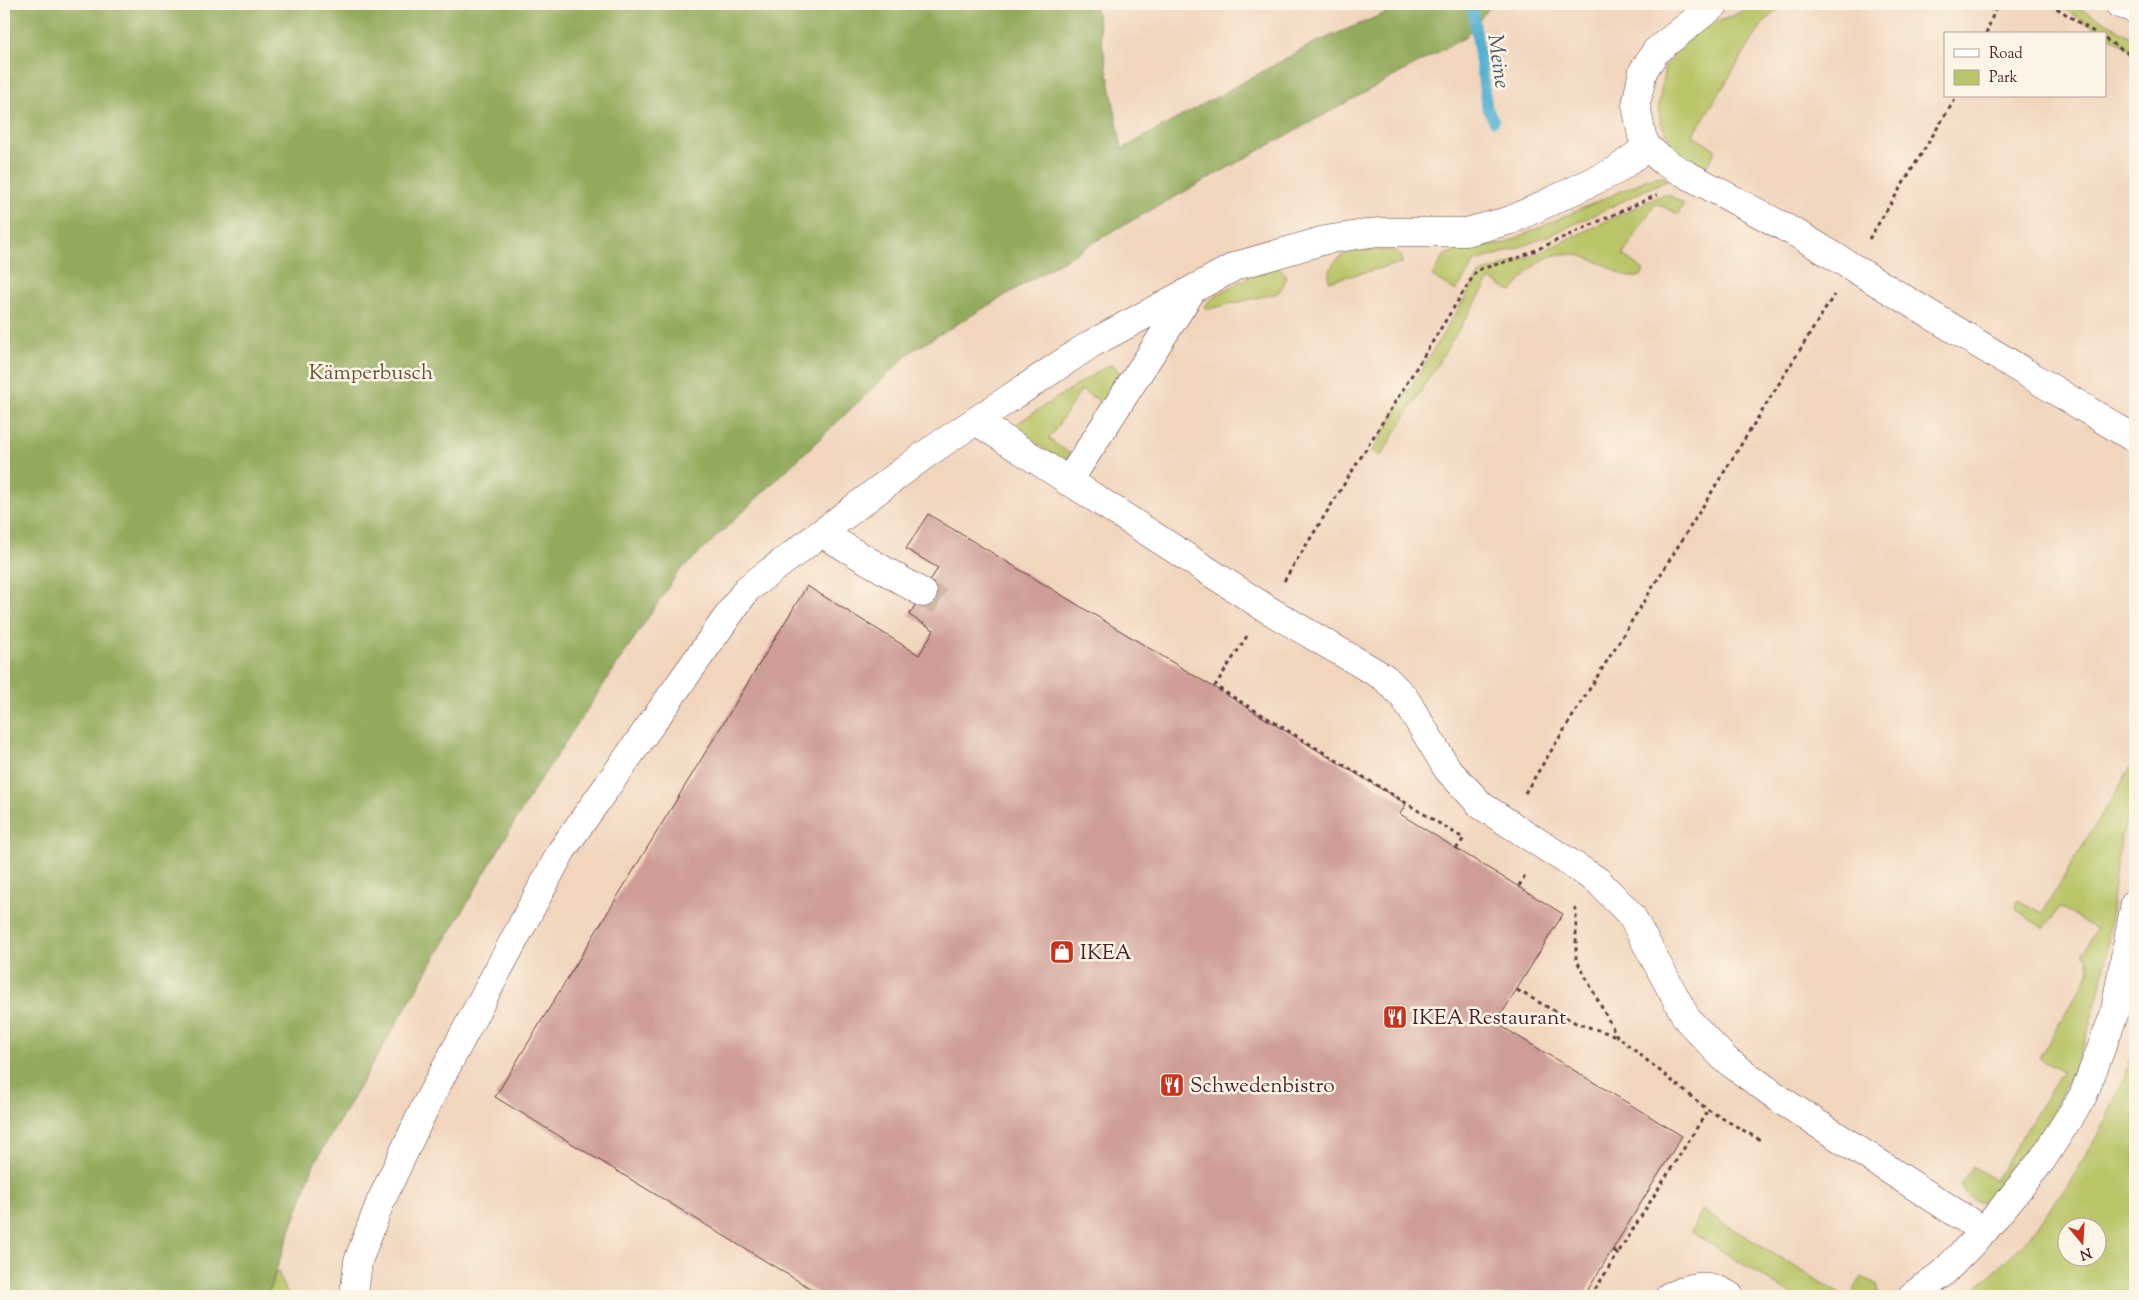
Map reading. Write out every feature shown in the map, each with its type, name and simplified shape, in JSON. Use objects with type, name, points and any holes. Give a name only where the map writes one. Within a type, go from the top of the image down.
[{"type":"lane","points":[[1715,4],[1656,51],[1643,71],[1636,105],[1642,136],[1647,147],[1684,173],[1801,236],[2135,439]]},
{"type":"lane","points":[[354,1296],[358,1261],[380,1204],[417,1124],[562,850],[747,589],[926,454],[1091,344],[1236,266],[1325,240],[1378,232],[1466,232],[1512,220],[1615,171],[1647,147]]},
{"type":"lane","points":[[1068,482],[1193,288]]},
{"type":"lane","points":[[976,422],[1266,609],[1324,640],[1384,678],[1404,697],[1448,770],[1482,806],[1598,881],[1631,915],[1687,1019],[1726,1060],[1784,1102],[1984,1231]]},
{"type":"lane","points":[[821,533],[923,593]]},
{"type":"lane","points":[[1912,1296],[1943,1273],[1984,1231],[2042,1160],[2083,1096],[2114,1015],[2135,903]]},
{"type":"lane","points":[[1670,1296],[1694,1286],[1720,1290],[1730,1296]]},
{"type":"path","points":[[1987,32],[1997,4]]},
{"type":"path","points":[[2050,4],[2094,32]]},
{"type":"path","points":[[2106,40],[2135,58]]},
{"type":"path","points":[[1508,822],[1956,98]]},
{"type":"path","points":[[1463,838],[1215,686],[1266,609],[1477,270],[1518,258],[1672,188],[1684,173]]},
{"type":"path","points":[[1456,849],[1469,831]]},
{"type":"path","points":[[1570,903],[1576,910],[1576,959],[1617,1036]]},
{"type":"path","points":[[1517,990],[1576,1023],[1617,1036],[1708,1110],[1760,1140]]},
{"type":"path","points":[[1591,1296],[1708,1110]]},
{"type":"path","points":[[1613,1250],[1618,1253]]},
{"type":"shaded area","points":[[1095,4],[1407,4],[1314,43],[1122,149]]},
{"type":"shaded area","points":[[1492,4],[2135,4],[2135,1046],[2126,1075],[2095,1138],[2062,1195],[2019,1248],[1965,1296],[289,1296],[277,1270],[314,1164],[533,791],[677,574],[912,351],[1113,231],[1464,38]]},
{"type":"green space","name":"Kämperbusch","points":[[4,4],[1095,4],[1122,149],[1314,43],[1407,4],[1492,4],[1464,38],[1113,231],[912,351],[677,574],[533,791],[314,1164],[267,1296],[4,1296]]},
{"type":"green space","points":[[1754,4],[1783,4],[1762,25],[1693,135],[1716,150],[1706,167],[1701,169],[1674,155],[1674,146],[1662,126],[1658,109],[1665,66],[1673,54],[1703,26],[1731,17]]},
{"type":"green space","points":[[2056,4],[2066,5],[2086,12],[2117,29],[2135,40],[2135,52],[2106,34],[2106,32],[2102,32]]},
{"type":"green space","points":[[1661,176],[1669,179],[1549,235],[1500,254],[1475,261],[1456,291],[1432,276],[1444,256],[1449,253],[1505,243],[1648,179]]},
{"type":"green space","points":[[1662,195],[1669,195],[1684,204],[1678,214],[1655,203],[1623,255],[1644,270],[1641,276],[1626,276],[1596,261],[1568,254],[1556,255],[1545,259],[1523,278],[1512,292],[1490,279],[1381,456],[1372,451],[1480,273],[1534,255]]},
{"type":"green space","points":[[1356,250],[1397,251],[1402,257],[1402,263],[1329,281],[1330,270],[1336,261]]},
{"type":"green space","points":[[1279,268],[1286,277],[1278,293],[1208,309],[1205,307],[1217,295],[1238,283]]},
{"type":"green space","points":[[1114,365],[1120,375],[1103,403],[1081,390],[1049,439],[1072,455],[1065,459],[1059,459],[1017,430],[1019,422],[1107,366]]},
{"type":"green space","points":[[2135,760],[2135,794],[2124,828],[2116,866],[2106,960],[2098,996],[2083,1046],[2044,1129],[1991,1200],[1977,1201],[1969,1197],[1960,1185],[1972,1166],[1995,1180],[2062,1072],[2039,1058],[2090,972],[2087,958],[2083,953],[2096,929],[2060,907],[2044,929],[2017,910],[2016,903],[2018,900],[2042,913]]},
{"type":"green space","points":[[2135,1046],[2135,1296],[1965,1296],[2013,1254],[2056,1202],[2088,1153],[2114,1100]]},
{"type":"green space","points":[[1702,1210],[1843,1296],[1794,1296],[1691,1232]]},
{"type":"green space","points":[[277,1270],[289,1296],[267,1296]]},
{"type":"green space","points":[[1862,1277],[1876,1284],[1879,1296],[1850,1296]]},
{"type":"building","name":"IKEA","points":[[928,514],[1406,804],[1400,814],[1563,914],[1496,1023],[1682,1136],[1584,1296],[823,1296],[495,1097],[807,586],[919,655],[934,630],[909,615],[938,568],[906,549]]},
{"type":"waterway","name":"Meine","points":[[1472,4],[1487,108],[1494,121]]},
{"type":"tunnel","points":[[923,593],[940,602]]},
{"type":"place","name":"IKEA","points":[[1062,952]]},
{"type":"place","name":"IKEA Restaurant","points":[[1395,1017]]},
{"type":"place","name":"Schwedenbistro","points":[[1172,1085]]}]
